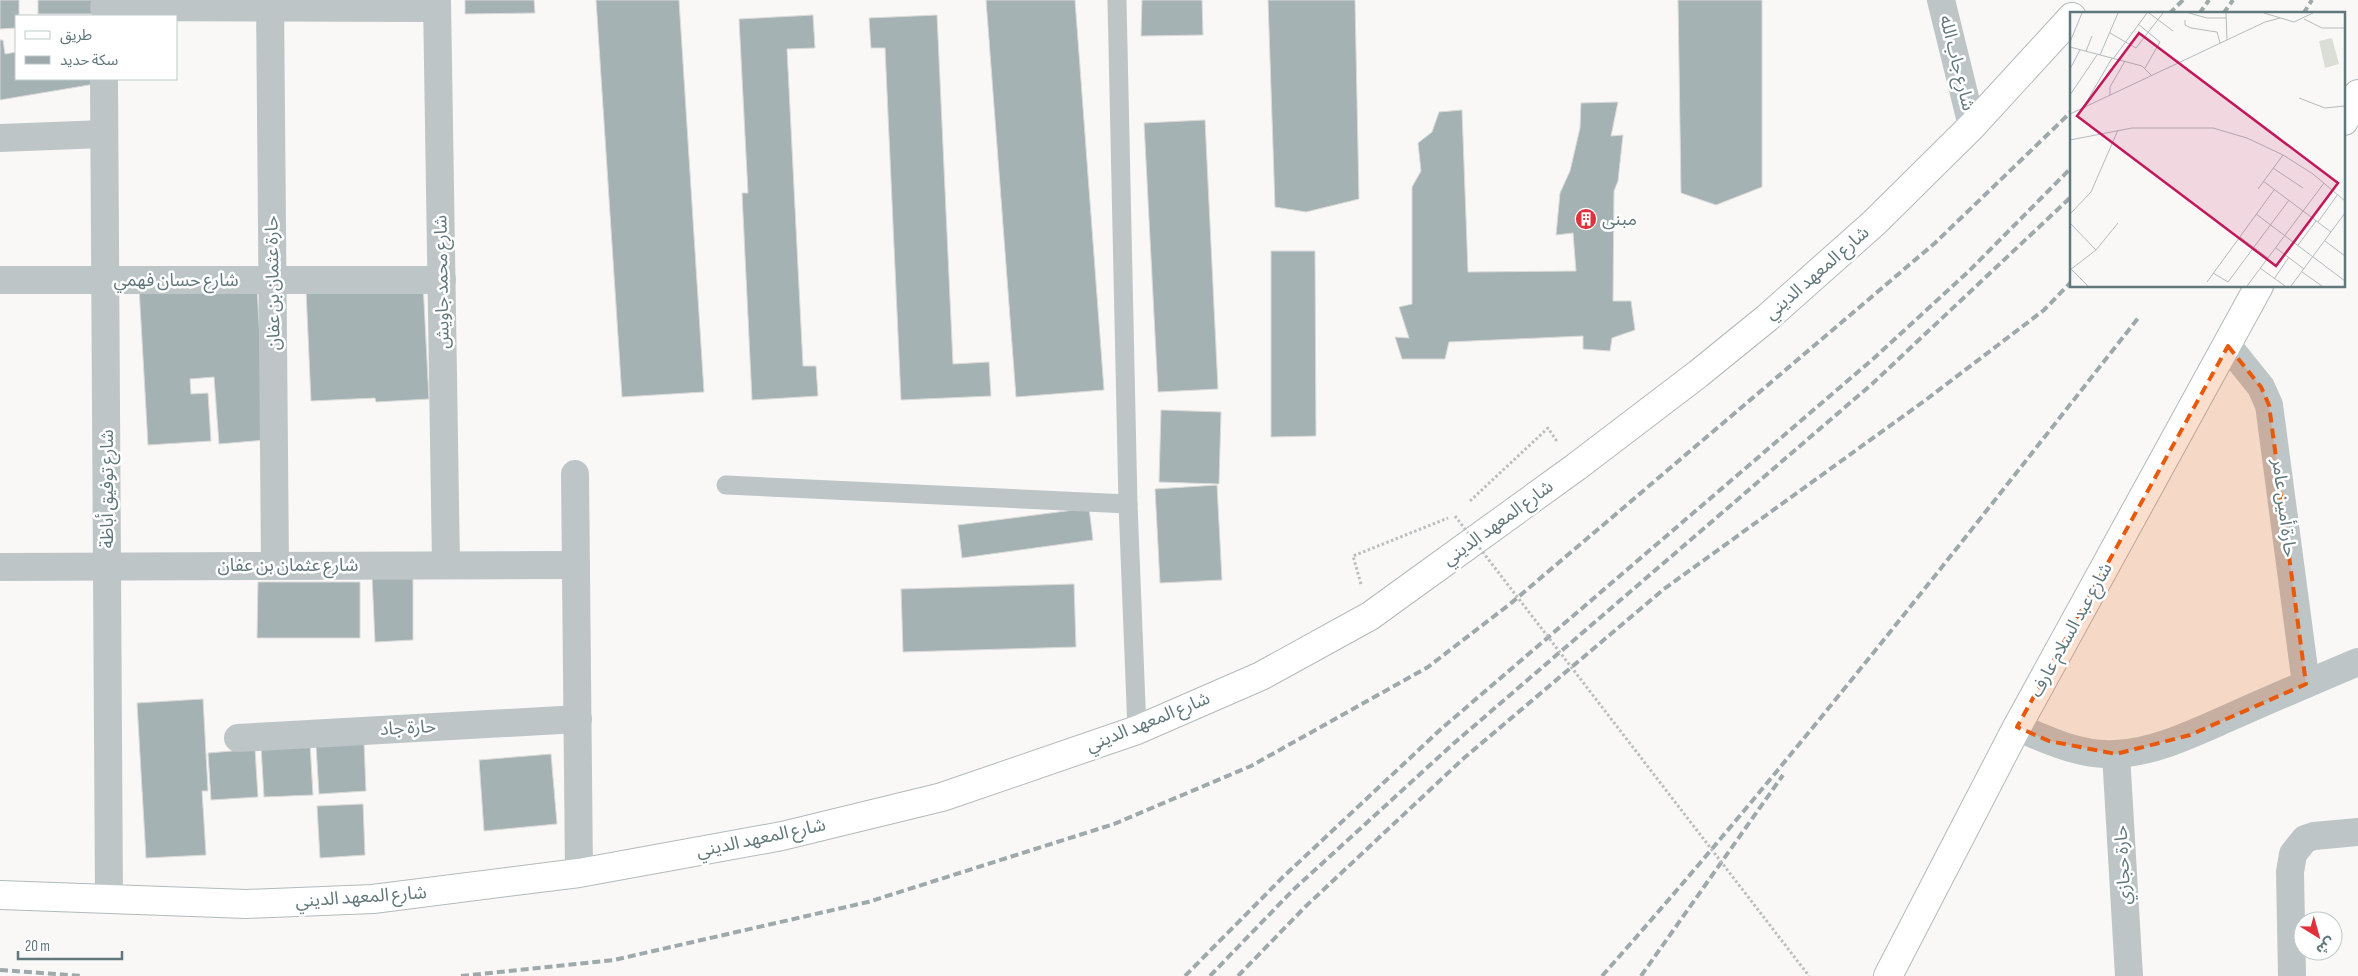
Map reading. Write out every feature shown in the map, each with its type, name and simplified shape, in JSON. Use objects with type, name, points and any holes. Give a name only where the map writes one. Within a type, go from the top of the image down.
[{"type":"main road","points":[[2077,12],[2088,0]]},
{"type":"main road","name":"شارع المعهد الديني","points":[[0,895],[246,904],[373,899],[579,873],[782,836],[942,798],[1137,730],[1260,676],[1370,616],[1560,478],[1698,374],[1767,318],[1874,223],[1972,126],[2070,20]]},
{"type":"main road","name":"شارع عبد السلام عارف","points":[[1888,976],[2017,727],[2228,346],[2258,288]]},
{"type":"street","name":"شارع جاب الله","points":[[1941,0],[1972,126]]},
{"type":"street","points":[[104,8],[270,4],[437,4]]},
{"type":"street","name":"حارة عثمان بن عفان","points":[[270,4],[275,565]]},
{"type":"street","name":"شارع محمد جاويش","points":[[437,4],[446,564]]},
{"type":"street","name":"شارع توفيق أباظة","points":[[104,80],[110,899]]},
{"type":"street","points":[[0,138],[104,134]]},
{"type":"street","name":"شارع حسان فهمي","points":[[0,280],[442,280]]},
{"type":"street","name":"حارة أمين عامر","points":[[2228,346],[2262,387],[2269,405],[2306,684]]},
{"type":"street","points":[[575,474],[579,873]]},
{"type":"street","name":"شارع عثمان بن عفان","points":[[0,567],[446,564],[576,566]]},
{"type":"street","points":[[2017,727],[2049,741],[2082,750],[2116,754],[2149,748],[2190,735],[2358,662]]},
{"type":"street","name":"حارة جاد","points":[[238,738],[578,719]]},
{"type":"street","name":"حارة حجازي","points":[[2116,754],[2129,976]]},
{"type":"street","points":[[2292,976],[2290,872],[2293,854],[2305,839],[2314,836],[2358,832]]},
{"type":"lane","points":[[1116,0],[1128,504],[1137,730]]},
{"type":"lane","points":[[726,485],[1128,504]]},
{"type":"path","points":[[1469,502],[1548,428]]},
{"type":"path","points":[[1353,556],[1455,516],[1462,509]]},
{"type":"path","points":[[1455,516],[1809,976]]},
{"type":"highlighted area","points":[[2228,346],[2261,387],[2269,405],[2306,684],[2190,735],[2116,754],[2049,741],[2017,727]]},
{"type":"building","points":[[0,0],[19,0],[19,15],[15,15],[15,28],[0,29]]},
{"type":"building","points":[[38,0],[94,0],[94,14],[38,14]]},
{"type":"building","points":[[465,0],[534,0],[535,13],[465,14]]},
{"type":"building","points":[[596,0],[679,0],[704,392],[622,397]]},
{"type":"building","points":[[986,0],[1075,0],[1104,390],[1016,397]]},
{"type":"building","points":[[1142,0],[1202,0],[1203,35],[1141,36]]},
{"type":"building","points":[[1268,0],[1355,0],[1359,199],[1306,212],[1275,207]]},
{"type":"building","name":"مبنى","points":[[1678,0],[1762,0],[1762,187],[1716,205],[1681,193]]},
{"type":"building","points":[[813,15],[815,48],[787,49],[803,366],[816,366],[818,396],[752,400],[742,193],[748,193],[739,19]]},
{"type":"building","points":[[937,15],[953,364],[989,362],[991,396],[901,400],[885,48],[871,48],[869,18]]},
{"type":"building","points":[[0,40],[3,40],[5,54],[15,52],[15,80],[94,80],[95,84],[0,100]]},
{"type":"building","name":"مبنى","points":[[1618,102],[1611,136],[1623,135],[1618,181],[1614,191],[1613,301],[1631,301],[1635,330],[1612,338],[1610,351],[1583,349],[1583,336],[1449,342],[1445,359],[1402,359],[1395,337],[1409,338],[1399,307],[1412,304],[1412,187],[1421,171],[1418,143],[1432,132],[1439,112],[1462,110],[1468,272],[1576,271],[1573,233],[1556,235],[1560,193],[1570,171],[1580,128],[1581,103]]},
{"type":"building","points":[[1205,120],[1218,389],[1158,392],[1144,123]]},
{"type":"building","points":[[1271,251],[1315,251],[1316,436],[1271,437]]},
{"type":"building","points":[[423,283],[429,399],[376,402],[375,398],[311,401],[306,290]]},
{"type":"building","points":[[139,287],[257,288],[266,440],[219,444],[214,377],[190,379],[191,394],[208,393],[211,441],[148,445]]},
{"type":"building","points":[[1161,410],[1221,412],[1219,484],[1159,482]]},
{"type":"building","points":[[1217,485],[1222,580],[1160,583],[1155,489]]},
{"type":"building","points":[[1089,508],[1093,540],[962,558],[958,525]]},
{"type":"building","points":[[413,575],[413,640],[375,642],[372,576]]},
{"type":"building","points":[[258,582],[360,582],[360,638],[257,638]]},
{"type":"building","points":[[1074,584],[1076,647],[903,652],[901,589]]},
{"type":"building","points":[[203,699],[208,791],[202,791],[206,855],[146,858],[137,703]]},
{"type":"building","points":[[364,742],[366,791],[319,794],[316,745]]},
{"type":"building","points":[[310,743],[313,795],[264,797],[261,746]]},
{"type":"building","points":[[255,749],[258,797],[211,800],[208,753]]},
{"type":"building","points":[[551,754],[557,824],[484,831],[479,760]]},
{"type":"building","points":[[363,804],[365,855],[320,858],[317,806]]},
{"type":"railway","points":[[2171,12],[2183,0]]},
{"type":"railway","points":[[2200,12],[2209,0]]},
{"type":"railway","points":[[2224,12],[2233,0]]},
{"type":"railway","points":[[2304,12],[2312,0]]},
{"type":"railway","points":[[461,976],[614,960],[868,902],[1114,824],[1251,766],[1428,667],[1510,604],[1935,243],[2070,113]]},
{"type":"railway","points":[[1185,976],[1283,877],[1441,729],[1873,359],[1969,271],[2070,169]]},
{"type":"railway","points":[[1210,976],[1293,890],[1453,744],[1872,384],[2070,198]]},
{"type":"railway","points":[[1238,976],[1305,907],[1464,758],[1664,589],[1927,399],[2044,310],[2070,283]]},
{"type":"railway","points":[[1602,976],[1741,815],[1808,733],[1942,567],[2139,317]]},
{"type":"railway","points":[[1641,976],[1783,775]]},
{"type":"railway","points":[[0,970],[83,976]]},
{"type":"place","name":"مبنى","points":[[1586,219]]}]
